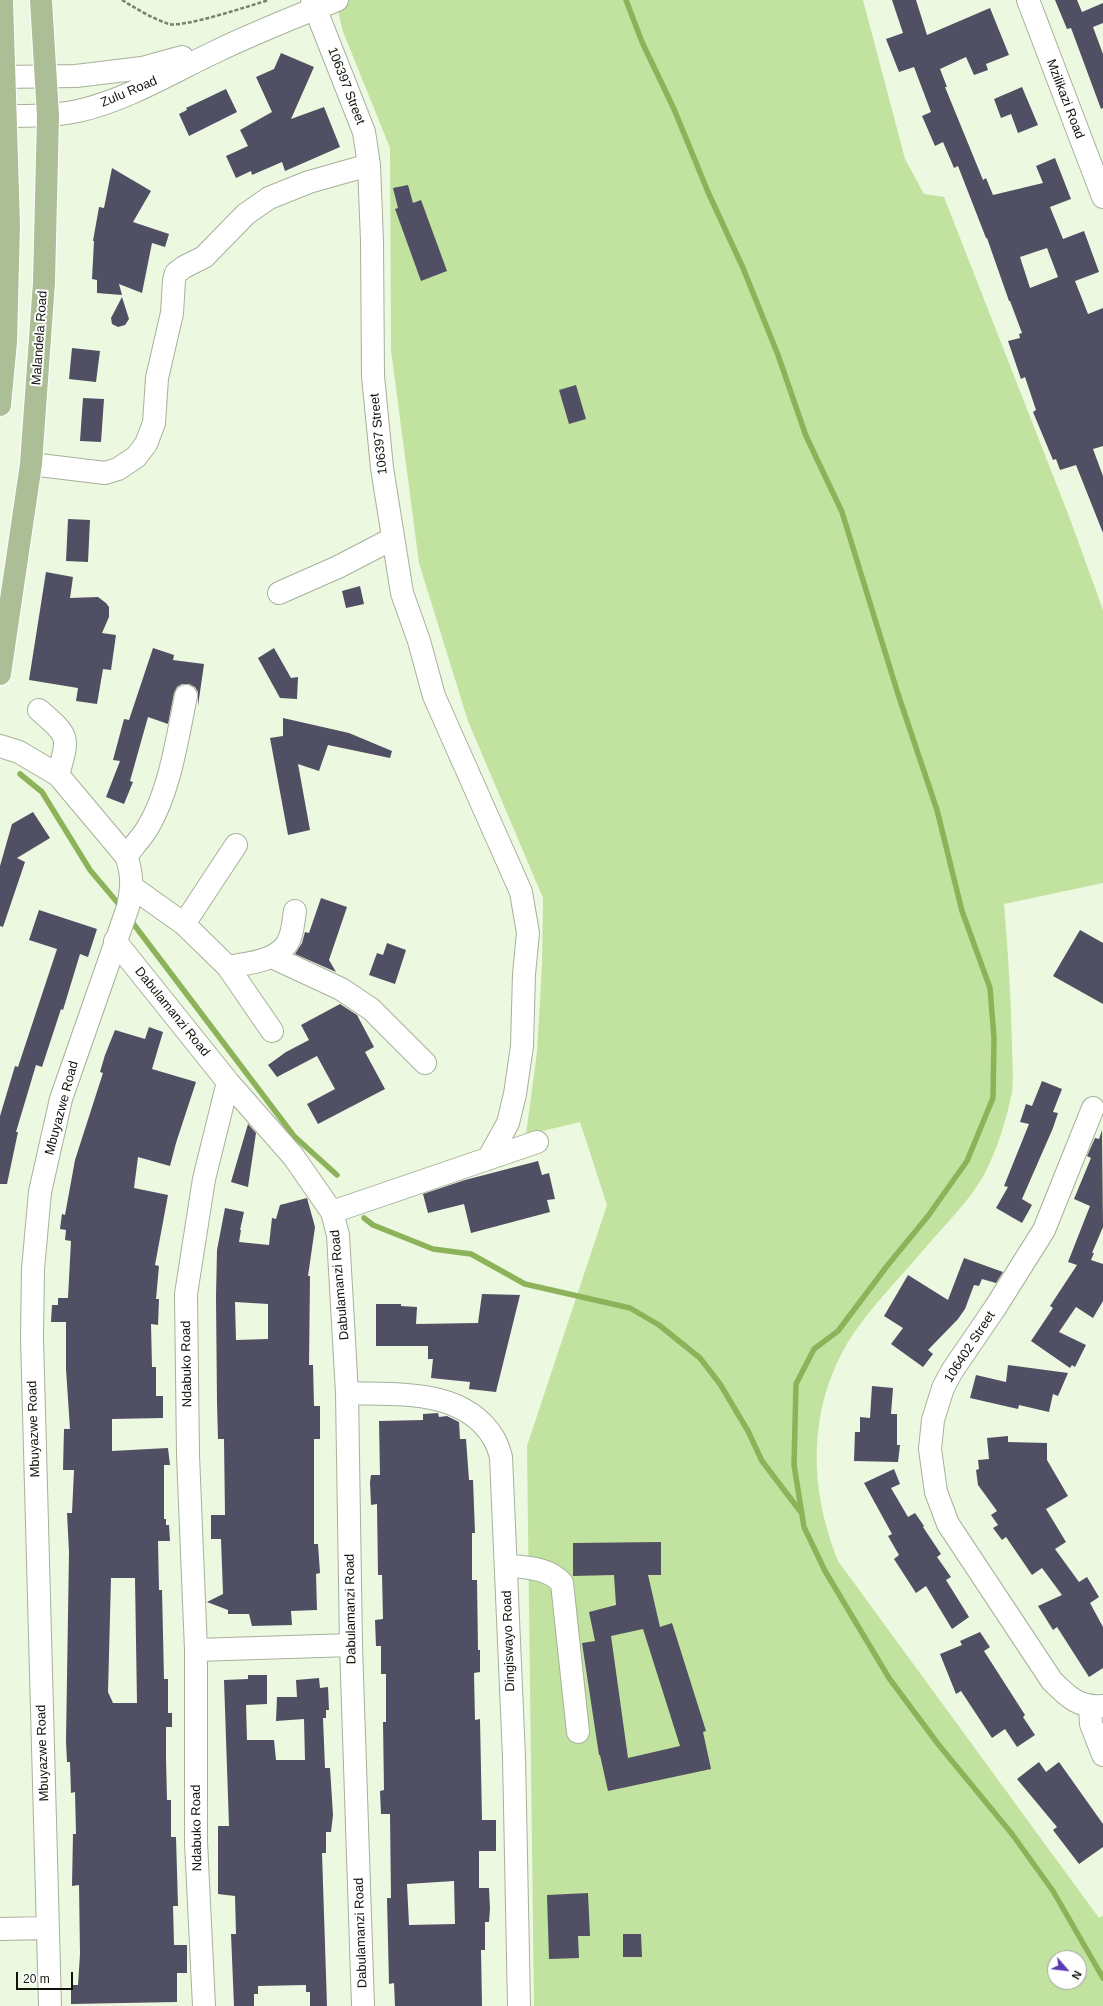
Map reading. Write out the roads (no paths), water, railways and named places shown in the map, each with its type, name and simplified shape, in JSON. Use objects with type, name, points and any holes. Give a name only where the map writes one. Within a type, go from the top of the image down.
[{"type":"main road","points":[[0,405],[6,342],[7,303],[4,167],[5,116],[2,77],[2,0]]},
{"type":"main road","name":"Malandela Road","points":[[0,674],[31,464],[44,282],[48,116],[47,77],[41,0]]},
{"type":"street","name":"Zulu Road","points":[[5,116],[48,116],[78,111],[128,94],[314,4],[337,0]]},
{"type":"street","name":"Mzilikazi Road","points":[[1028,0],[1103,197]]},
{"type":"street","name":"106397 Street","points":[[314,4],[364,132],[369,165],[372,241],[373,376],[382,468],[392,539],[402,593],[419,641],[434,696],[521,892],[528,933],[524,974],[522,1046],[515,1094],[508,1123],[488,1159]]},
{"type":"street","name":"Zulu Road","points":[[2,77],[76,76],[142,68],[244,38]]},
{"type":"street","points":[[31,464],[105,473],[118,469],[136,457],[146,444],[154,423],[158,378],[172,313],[174,280],[176,273],[184,267],[204,257],[246,214],[269,198],[310,182],[369,165]]},
{"type":"street","points":[[279,593],[338,567],[392,539]]},
{"type":"street","points":[[126,856],[147,828],[157,807],[171,767],[186,696]]},
{"type":"street","points":[[39,710],[64,734],[66,744],[58,775]]},
{"type":"street","points":[[0,746],[19,752],[58,775],[126,856],[131,869],[128,905],[115,941]]},
{"type":"street","points":[[184,924],[236,845]]},
{"type":"street","points":[[128,905],[184,924],[228,967],[272,1031]]},
{"type":"street","points":[[228,967],[272,957],[286,945],[290,936],[295,912]]},
{"type":"street","name":"Dabulamanzi Road","points":[[115,941],[228,1082],[293,1156],[332,1212],[338,1235],[347,1393],[352,1646],[363,2006]]},
{"type":"street","name":"Mbuyazwe Road","points":[[50,2006],[32,1338],[33,1270],[40,1192],[61,1099],[115,941]]},
{"type":"street","points":[[272,957],[341,989],[371,1010],[425,1063]]},
{"type":"street","name":"Ndabuko Road","points":[[204,2006],[196,1842],[196,1650],[188,1455],[186,1294],[204,1179],[228,1082]]},
{"type":"street","name":"106402 Street","points":[[1093,1108],[1044,1230],[995,1308],[952,1371],[943,1388],[933,1420],[930,1449],[936,1492],[948,1524],[955,1536],[1052,1681],[1068,1697],[1097,1707]]},
{"type":"street","name":"Dabulamanzi Road","points":[[332,1212],[537,1142]]},
{"type":"street","name":"Dingiswayo Road","points":[[347,1393],[430,1398],[444,1401],[463,1409],[482,1422],[494,1438],[501,1457],[514,1757],[519,2006]]},
{"type":"street","points":[[506,1565],[555,1574],[562,1583],[578,1732]]},
{"type":"street","points":[[196,1650],[352,1646]]},
{"type":"street","points":[[1097,1707],[1091,1724],[1103,1755]]},
{"type":"street","points":[[0,1929],[48,1928]]},
{"type":"waterway","points":[[626,0],[642,42],[674,109],[708,192],[743,268],[778,355],[806,436],[842,512],[898,694],[937,810],[962,911],[990,988],[994,1038],[993,1098],[967,1161],[928,1216],[887,1266],[838,1331],[814,1349],[796,1384],[794,1465],[804,1527],[825,1571],[889,1678],[938,1744],[1012,1834],[1053,1891],[1103,1978]]},
{"type":"waterway","points":[[20,774],[42,792],[90,870],[122,908]]},
{"type":"waterway","points":[[129,918],[294,1136],[337,1175]]},
{"type":"waterway","points":[[364,1218],[373,1225],[433,1249],[471,1254],[525,1284],[630,1308],[659,1325],[700,1358],[720,1384],[748,1431],[762,1461],[800,1511]]}]
